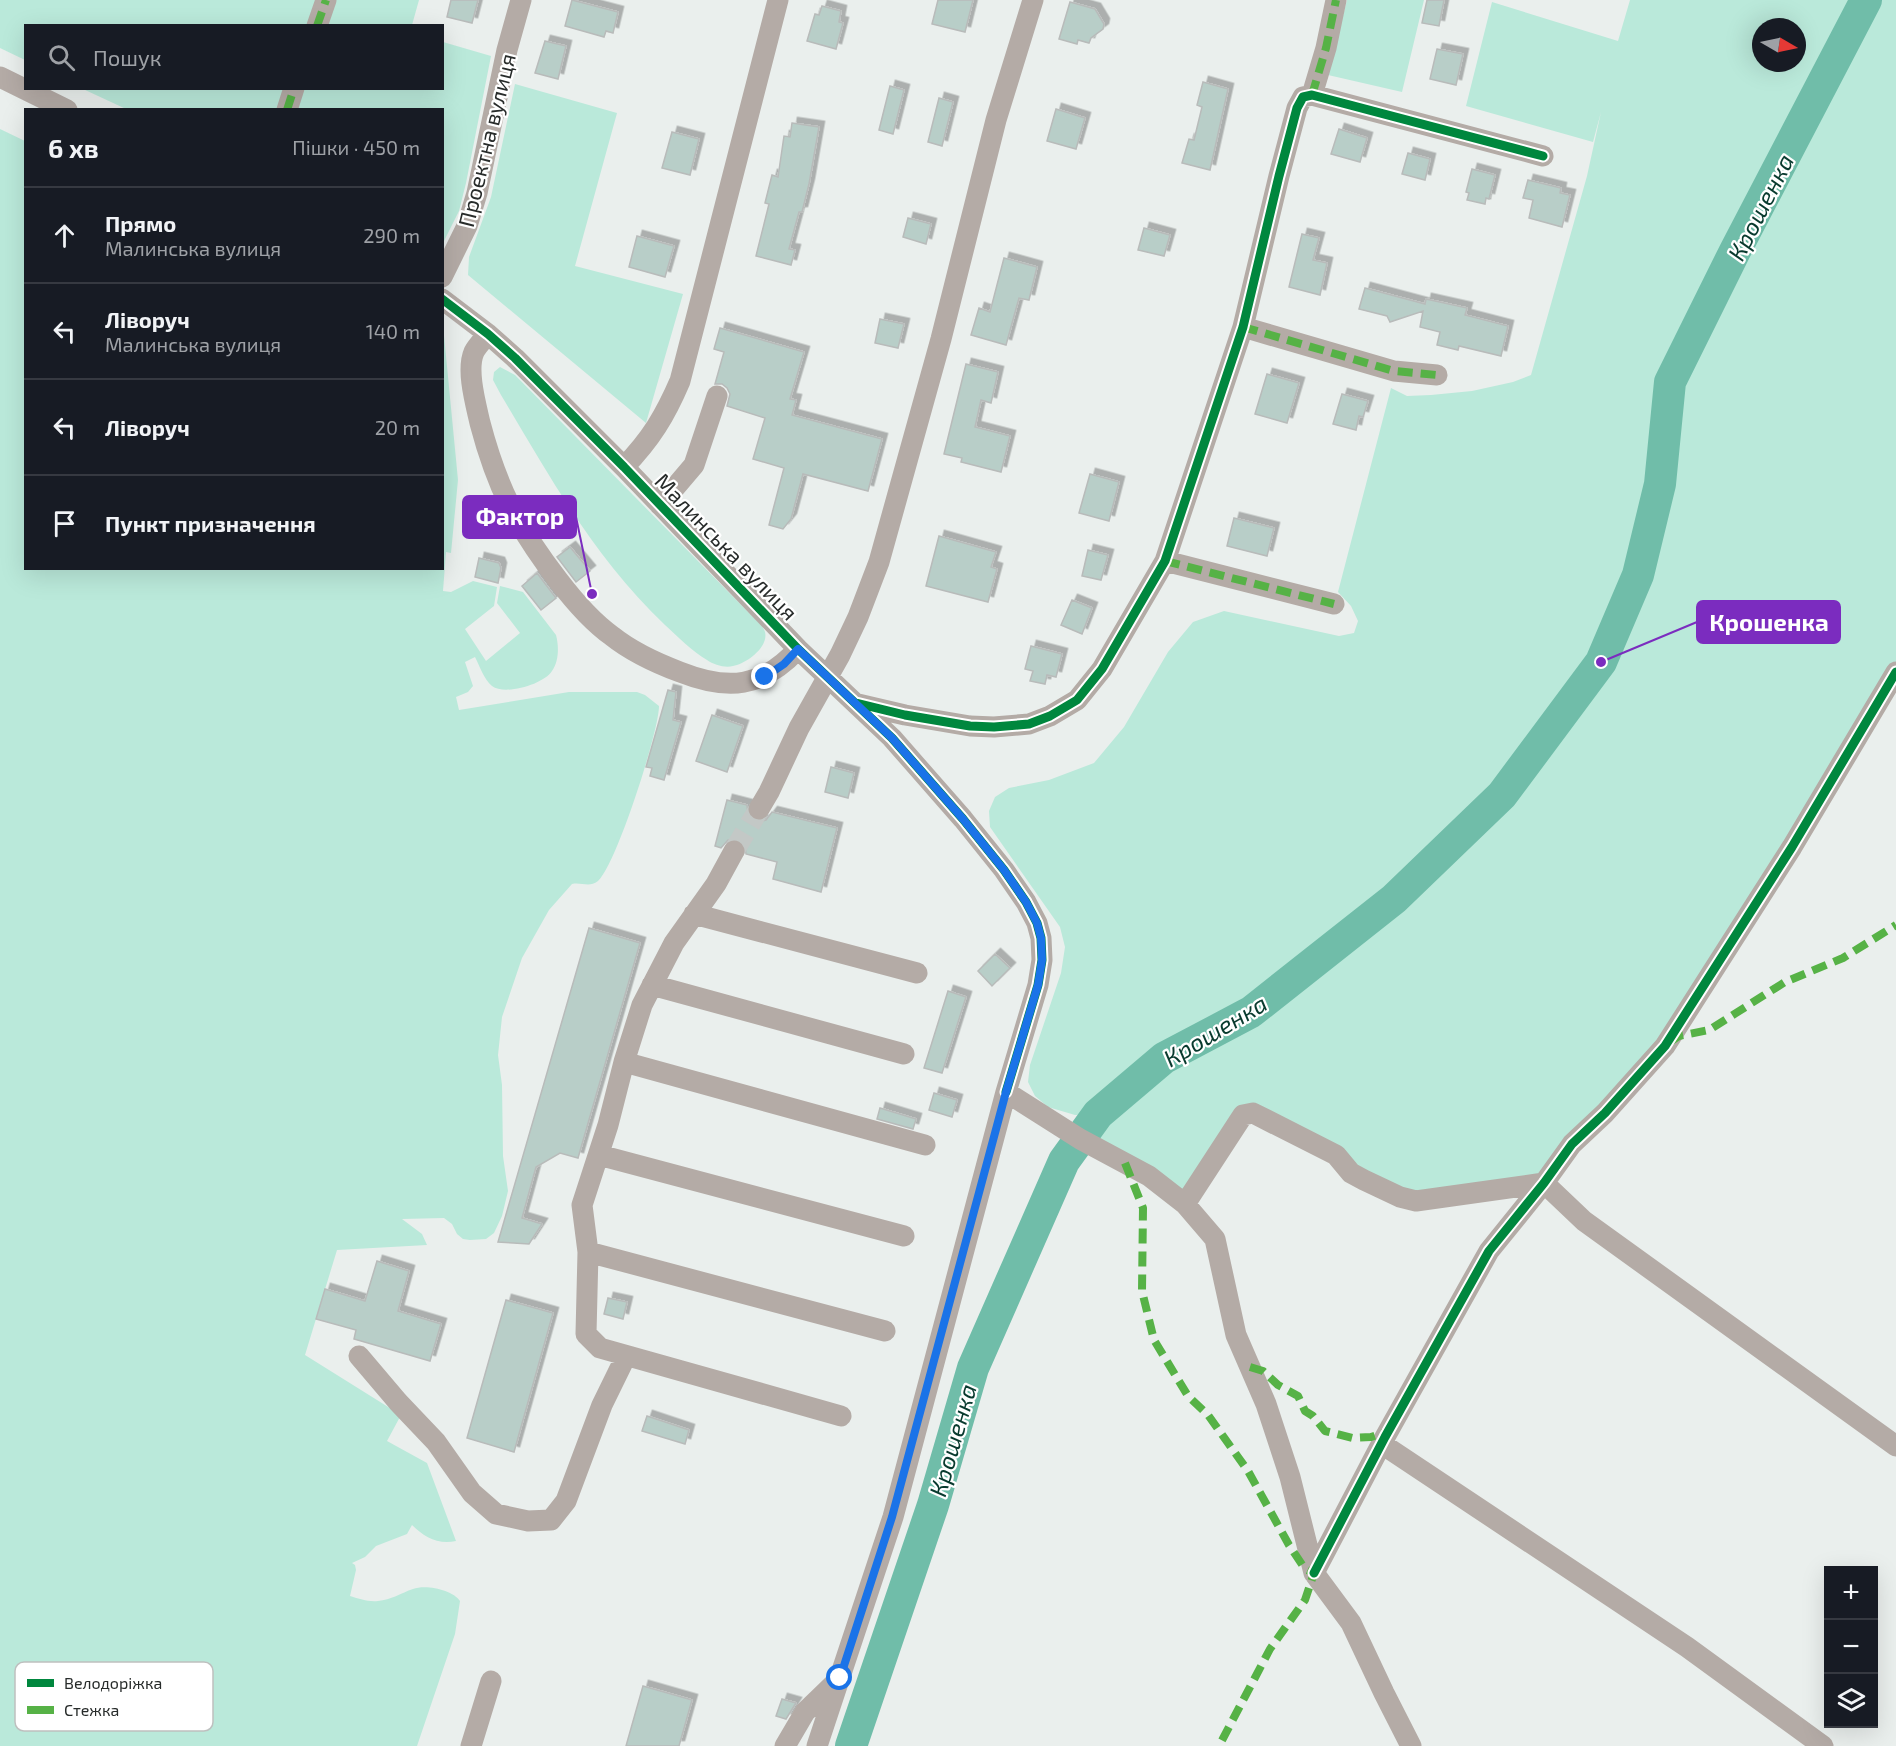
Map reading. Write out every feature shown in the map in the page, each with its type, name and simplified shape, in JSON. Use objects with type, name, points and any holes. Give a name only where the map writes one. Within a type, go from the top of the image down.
[{"type":"street","points":[[318,24],[326,0]]},
{"type":"street","name":"Проектна вулиця","points":[[444,273],[467,226],[477,194],[507,50],[521,0]]},
{"type":"street","points":[[624,466],[653,435],[667,412],[680,381],[778,0]]},
{"type":"street","points":[[759,808],[858,617],[879,562],[941,339],[996,120],[1033,0]]},
{"type":"street","points":[[1312,95],[1326,48],[1336,0]]},
{"type":"street","points":[[0,77],[24,89]]},
{"type":"street","points":[[26,90],[63,108]]},
{"type":"street","points":[[288,108],[293,90]]},
{"type":"street","points":[[856,703],[905,715],[970,726],[994,727],[1029,724],[1050,716],[1077,700],[1102,669],[1165,561],[1243,327],[1297,108],[1303,97],[1312,95],[1543,156]]},
{"type":"street","name":"Малинська вулиця","points":[[444,300],[488,334],[624,466],[798,649],[892,738],[1004,870],[1026,902],[1037,923],[1041,938],[1042,960],[1038,985],[1010,1095],[892,1517],[817,1746]]},
{"type":"street","points":[[1243,327],[1394,371],[1437,375]]},
{"type":"street","points":[[488,334],[474,352],[472,374],[476,406],[491,462],[513,514],[535,550],[576,603],[611,635],[639,654],[696,679],[719,683],[740,683],[765,677],[784,664],[798,649]]},
{"type":"street","points":[[660,505],[694,465],[717,396]]},
{"type":"street","points":[[1165,561],[1334,604]]},
{"type":"street","points":[[1314,1573],[1382,1444],[1490,1251],[1572,1144],[1605,1113],[1665,1046],[1792,847],[1896,672]]},
{"type":"street","points":[[734,851],[716,884],[674,942],[642,1005],[624,1062],[608,1125],[582,1205],[588,1252],[586,1334],[600,1348],[841,1416]]},
{"type":"street","points":[[694,914],[917,973]]},
{"type":"street","points":[[652,985],[904,1054]]},
{"type":"street","points":[[624,1062],[925,1145]]},
{"type":"street","points":[[1010,1095],[1080,1138],[1149,1176],[1185,1204],[1215,1239],[1236,1335],[1266,1404],[1290,1477],[1314,1573],[1351,1623],[1411,1746]]},
{"type":"street","points":[[1185,1204],[1243,1115],[1253,1113],[1336,1155],[1351,1173],[1400,1197],[1416,1201],[1544,1183]]},
{"type":"street","points":[[599,1155],[904,1236]]},
{"type":"street","points":[[1544,1183],[1584,1221],[1896,1446]]},
{"type":"street","points":[[588,1252],[885,1331]]},
{"type":"street","points":[[359,1356],[436,1442],[472,1493],[496,1514],[528,1521],[550,1520],[566,1501],[602,1405],[626,1356]]},
{"type":"street","points":[[1382,1444],[1687,1647],[1823,1746]]},
{"type":"street","points":[[785,1746],[805,1712],[840,1678]]},
{"type":"street","points":[[471,1746],[492,1682]]},
{"type":"green space","points":[[0,0],[419,0],[412,24],[24,24],[24,60],[0,48]]},
{"type":"green space","points":[[1347,0],[1424,0],[1402,92],[1328,75]]},
{"type":"green space","points":[[1630,0],[1896,0],[1896,672],[1665,1046],[1544,1183],[1416,1201],[1253,1113],[1185,1204],[1080,1139],[1097,1114],[1075,1115],[1048,1107],[1035,1096],[1028,1082],[1030,1065],[1061,973],[1065,947],[1060,927],[990,827],[989,811],[995,797],[1009,788],[1049,780],[1094,763],[1124,727],[1168,652],[1193,622],[1224,611],[1339,636],[1354,633],[1358,621],[1351,606],[1338,592],[1391,388],[1407,396],[1431,395],[1472,391],[1513,382],[1531,375],[1587,176],[1601,112],[1593,142],[1466,106],[1492,2],[1618,41]]},
{"type":"green space","points":[[444,42],[491,56],[459,211],[444,241],[444,108],[124,108],[85,90],[444,90]]},
{"type":"green space","points":[[515,84],[617,113],[575,266],[683,294],[646,423],[468,275],[469,257],[491,197]]},
{"type":"green space","points":[[0,129],[24,141],[24,570],[444,570],[444,335],[458,480],[451,553],[446,552],[443,591],[451,592],[473,581],[497,587],[494,606],[465,629],[486,661],[520,633],[497,603],[500,586],[523,592],[556,635],[558,649],[556,663],[548,676],[533,684],[515,689],[498,689],[492,686],[484,676],[475,657],[465,662],[473,686],[468,692],[456,697],[459,710],[569,692],[637,692],[659,706],[652,742],[635,797],[606,870],[595,883],[572,884],[549,910],[522,958],[502,1017],[498,1055],[502,1085],[503,1156],[508,1191],[502,1216],[494,1233],[486,1239],[463,1239],[457,1234],[452,1224],[444,1218],[402,1219],[422,1234],[427,1245],[337,1250],[305,1355],[401,1415],[387,1441],[427,1463],[456,1541],[443,1542],[432,1539],[412,1525],[407,1534],[376,1546],[365,1557],[352,1563],[356,1570],[350,1596],[367,1601],[378,1601],[425,1587],[445,1591],[460,1601],[455,1634],[417,1746],[0,1746]]},
{"type":"green space","points":[[500,367],[515,375],[761,625],[764,631],[764,643],[755,654],[733,666],[713,663],[701,656],[665,625],[616,572],[575,516],[501,395],[493,380],[494,372]]},
{"type":"building","points":[[451,0],[478,0],[472,23],[447,17]]},
{"type":"building","points":[[572,0],[618,12],[613,33],[606,31],[604,37],[565,26]]},
{"type":"building","points":[[938,0],[973,0],[965,32],[932,24]]},
{"type":"building","points":[[1427,0],[1444,0],[1439,26],[1422,23]]},
{"type":"building","points":[[1070,2],[1095,9],[1104,24],[1103,29],[1091,38],[1089,43],[1078,40],[1077,44],[1059,39]]},
{"type":"building","points":[[822,6],[841,11],[839,22],[843,23],[836,49],[807,41],[815,14],[819,15]]},
{"type":"building","points":[[545,41],[566,46],[558,79],[535,73]]},
{"type":"building","points":[[1437,49],[1463,54],[1456,85],[1430,79]]},
{"type":"building","points":[[1203,82],[1228,89],[1210,170],[1182,163],[1189,139],[1194,140],[1202,107],[1197,105]]},
{"type":"building","points":[[890,86],[904,90],[893,134],[879,130]]},
{"type":"building","points":[[939,98],[953,102],[942,146],[928,142]]},
{"type":"building","points":[[1056,109],[1085,118],[1076,149],[1047,141]]},
{"type":"building","points":[[792,123],[819,127],[809,184],[789,249],[795,250],[791,265],[756,256],[769,204],[765,203],[772,175],[778,177],[784,136],[790,137]]},
{"type":"building","points":[[1339,129],[1367,138],[1360,162],[1331,154]]},
{"type":"building","points":[[672,132],[699,139],[690,175],[662,168]]},
{"type":"building","points":[[1408,153],[1430,159],[1425,180],[1402,174]]},
{"type":"building","points":[[1472,169],[1495,175],[1489,199],[1486,198],[1485,204],[1467,200],[1469,193],[1466,192]]},
{"type":"building","points":[[1528,180],[1561,188],[1560,193],[1570,195],[1562,227],[1529,218],[1533,200],[1523,198]]},
{"type":"building","points":[[908,218],[931,224],[926,244],[903,237]]},
{"type":"building","points":[[1144,228],[1170,235],[1164,256],[1138,250]]},
{"type":"building","points":[[1302,234],[1319,238],[1313,260],[1327,263],[1320,295],[1289,287]]},
{"type":"building","points":[[637,236],[674,246],[665,277],[629,267]]},
{"type":"building","points":[[1004,258],[1037,267],[1029,300],[1019,298],[1006,345],[971,335],[979,308],[990,312]]},
{"type":"building","points":[[1365,288],[1425,304],[1426,299],[1467,308],[1465,315],[1508,326],[1501,356],[1459,346],[1458,350],[1437,345],[1440,332],[1420,327],[1423,311],[1390,322],[1387,316],[1359,309]]},
{"type":"building","points":[[880,319],[904,324],[898,348],[875,343]]},
{"type":"building","points":[[720,328],[804,352],[790,399],[796,400],[792,415],[882,439],[868,491],[803,474],[791,519],[783,529],[769,525],[784,468],[753,459],[765,418],[727,406],[730,394],[727,388],[722,384],[715,384],[724,352],[714,349]]},
{"type":"building","points":[[966,364],[998,372],[991,403],[981,400],[975,427],[1010,436],[1001,472],[961,462],[962,458],[944,454]]},
{"type":"building","points":[[1267,374],[1299,383],[1287,423],[1255,414]]},
{"type":"building","points":[[1342,394],[1368,401],[1363,417],[1359,416],[1356,430],[1333,424]]},
{"type":"building","points":[[1090,474],[1119,482],[1109,521],[1079,513]]},
{"type":"building","points":[[1234,518],[1274,528],[1267,556],[1227,546]]},
{"type":"building","points":[[939,536],[996,552],[991,567],[997,569],[988,602],[926,586]]},
{"type":"building","points":[[570,547],[590,571],[576,582],[557,557]]},
{"type":"building","points":[[1088,550],[1108,555],[1101,580],[1082,576]]},
{"type":"building","points":[[479,558],[499,563],[501,568],[498,583],[475,577]]},
{"type":"building","points":[[537,573],[556,598],[541,610],[522,586]]},
{"type":"building","points":[[1072,600],[1092,608],[1082,634],[1061,625]]},
{"type":"building","points":[[1031,646],[1062,654],[1056,677],[1047,675],[1045,684],[1030,681],[1033,671],[1025,669]]},
{"type":"building","points":[[668,690],[676,692],[673,720],[681,722],[664,780],[650,776],[652,768],[646,767]]},
{"type":"building","points":[[712,715],[743,726],[727,772],[696,761]]},
{"type":"building","points":[[831,767],[854,773],[848,798],[825,792]]},
{"type":"building","points":[[727,800],[747,805],[748,816],[758,822],[766,820],[772,812],[837,828],[821,892],[773,879],[777,862],[746,854],[745,845],[740,840],[728,840],[721,848],[715,846]]},
{"type":"building","points":[[589,928],[640,943],[578,1158],[560,1153],[536,1167],[522,1218],[542,1224],[529,1244],[498,1242]]},
{"type":"building","points":[[995,954],[1010,968],[992,986],[978,971]]},
{"type":"building","points":[[948,991],[966,997],[942,1073],[924,1068]]},
{"type":"building","points":[[934,1093],[957,1100],[952,1117],[929,1110]]},
{"type":"building","points":[[880,1108],[916,1119],[913,1129],[877,1119]]},
{"type":"building","points":[[377,1261],[409,1271],[398,1311],[441,1324],[430,1361],[354,1339],[356,1330],[316,1319],[325,1289],[365,1301]]},
{"type":"building","points":[[608,1298],[627,1302],[623,1319],[604,1314]]},
{"type":"building","points":[[506,1300],[553,1313],[514,1452],[467,1438]]},
{"type":"building","points":[[647,1416],[689,1430],[685,1444],[642,1431]]},
{"type":"building","points":[[643,1686],[692,1700],[679,1746],[626,1746]]},
{"type":"building","points":[[782,1699],[796,1703],[786,1719],[776,1716]]},
{"type":"waterway","name":"Крошенка","points":[[851,1746],[933,1505],[973,1368],[1064,1161],[1098,1114],[1164,1058],[1251,1012],[1394,899],[1502,795],[1601,662],[1638,575],[1660,484],[1670,382],[1735,251],[1866,0]]},
{"type":"tunnel","points":[[734,851],[759,809]]},
{"type":"marked path","points":[[318,24],[326,0]]},
{"type":"marked path","points":[[1312,95],[1326,48],[1336,0]]},
{"type":"marked path","points":[[288,108],[293,90]]},
{"type":"marked path","points":[[1243,327],[1394,371],[1437,375]]},
{"type":"marked path","points":[[1165,561],[1334,604]]},
{"type":"marked path","points":[[1670,1042],[1679,1036],[1709,1030],[1785,982],[1843,958],[1896,925]]},
{"type":"marked path","points":[[1125,1163],[1143,1208],[1142,1291],[1154,1340],[1188,1396],[1208,1415],[1248,1471],[1305,1569],[1314,1573],[1305,1600],[1270,1649],[1219,1746]]},
{"type":"marked path","points":[[1250,1367],[1263,1371],[1278,1385],[1298,1396],[1305,1411],[1313,1416],[1325,1431],[1353,1438],[1371,1437],[1389,1431]]},
{"type":"cycle path","points":[[856,703],[905,715],[970,726],[994,727],[1029,724],[1050,716],[1077,700],[1102,669],[1165,561],[1243,327],[1279,176],[1297,108],[1303,97],[1312,95],[1543,156]]},
{"type":"cycle path","points":[[444,301],[515,358],[624,467],[798,649],[892,738],[1004,870],[1037,923],[1041,938],[1042,960],[1038,985],[1006,1092]]},
{"type":"cycle path","points":[[1314,1573],[1385,1437],[1489,1251],[1572,1144],[1605,1113],[1665,1046],[1792,847],[1896,672]]},
{"type":"place","name":"Фактор","points":[[592,594]]},
{"type":"place","name":"Крошенка","points":[[1601,662]]},
{"type":"route","points":[[765,677],[784,664],[798,649],[828,676],[892,738],[963,819],[1004,870],[1026,902],[1037,923],[1041,938],[1042,960],[1038,985],[1006,1092],[892,1517],[840,1678]]}]
